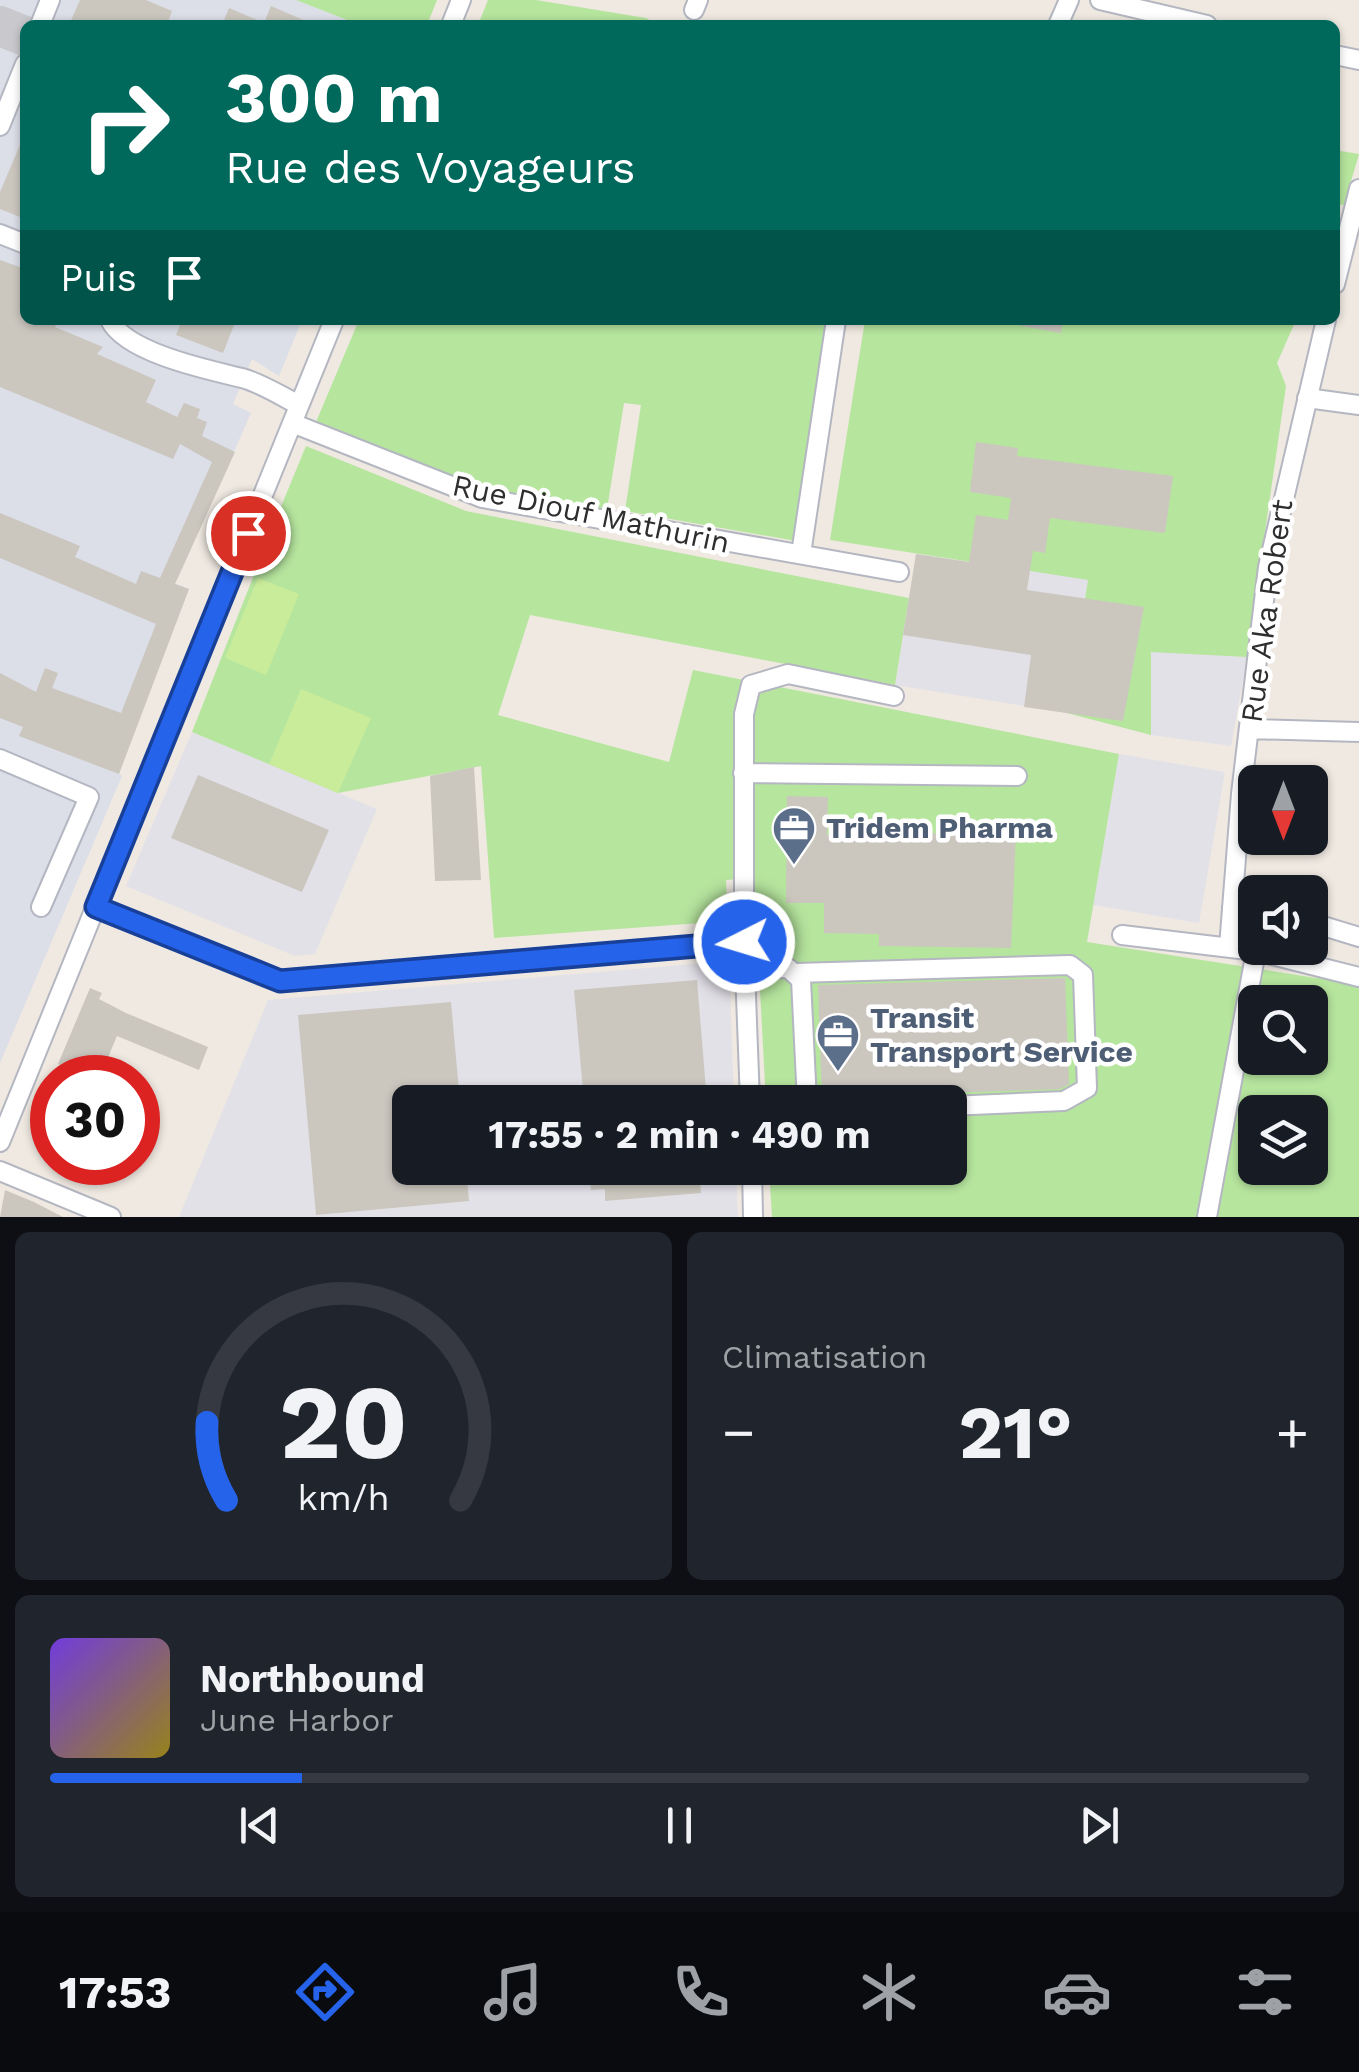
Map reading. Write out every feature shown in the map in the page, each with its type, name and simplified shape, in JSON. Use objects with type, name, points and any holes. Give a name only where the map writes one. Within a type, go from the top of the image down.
[{"type":"street","points":[[1100,0],[1166,8],[1196,20]]},
{"type":"street","points":[[0,126],[20,76]]},
{"type":"street","points":[[1340,264],[1359,189]]},
{"type":"street","name":"Rue Diouf Mathurin","points":[[112,325],[140,346],[225,376],[244,378],[295,414],[482,498],[899,572]]},
{"type":"street","points":[[0,1142],[332,325]]},
{"type":"street","points":[[800,554],[835,325]]},
{"type":"street","name":"Rue Aka Robert","points":[[1229,948],[1268,567],[1325,325]]},
{"type":"street","points":[[1307,398],[1358,399]]},
{"type":"street","points":[[749,1085],[743,773],[744,714],[751,685],[788,674],[894,696]]},
{"type":"street","points":[[1249,729],[1359,732]]},
{"type":"street","points":[[0,759],[89,796],[42,907]]},
{"type":"street","points":[[743,773],[1016,776]]},
{"type":"street","points":[[96,907],[280,981],[744,942]]},
{"type":"street","points":[[1232,907],[1238,908]]},
{"type":"street","points":[[1328,928],[1359,937]]},
{"type":"street","points":[[1122,935],[1238,949]]},
{"type":"street","points":[[745,969],[788,968],[796,973],[1070,964],[1078,969],[1083,975],[1087,1088],[1064,1102],[967,1105]]},
{"type":"street","points":[[1207,1217],[1253,965]]},
{"type":"street","points":[[1313,965],[1359,977]]},
{"type":"street","points":[[796,973],[806,1085]]},
{"type":"street","points":[[0,1171],[110,1217]]},
{"type":"street","points":[[752,1185],[753,1217]]},
{"type":"shaded area","points":[[0,0],[296,0],[347,20],[20,20],[20,325],[300,325],[279,376],[252,359],[233,404],[251,413],[178,578],[167,573],[164,579],[189,589],[119,773],[122,776],[0,1063]]},
{"type":"shaded area","points":[[1094,546],[1067,713],[895,685],[916,554],[957,560]]},
{"type":"shaded area","points":[[1151,651],[1247,657],[1231,746],[1151,735]]},
{"type":"shaded area","points":[[192,732],[377,809],[315,954],[295,956],[126,886]]},
{"type":"shaded area","points":[[1119,754],[1225,772],[1199,923],[1093,905]]},
{"type":"shaded area","points":[[729,961],[733,1085],[392,1085],[392,1185],[737,1185],[738,1217],[179,1217],[268,1000]]},
{"type":"green space","points":[[296,0],[437,0],[429,20],[347,20]]},
{"type":"green space","points":[[488,0],[536,0],[649,20],[480,20]]},
{"type":"green space","points":[[1340,151],[1359,154],[1344,205],[1340,205]]},
{"type":"green space","points":[[357,325],[826,325],[796,541],[625,511],[641,405],[624,403],[607,509],[479,488],[316,422]]},
{"type":"green space","points":[[864,325],[1294,325],[1277,363],[1286,386],[1247,657],[1151,652],[1151,735],[1067,713],[1088,580],[830,540]]},
{"type":"green space","points":[[306,446],[466,511],[909,598],[895,685],[530,615],[498,715],[669,762],[693,670],[1119,754],[1087,942],[1316,978],[1359,977],[1359,1217],[772,1217],[770,1185],[967,1185],[967,1085],[765,1085],[754,878],[726,880],[728,921],[494,938],[481,766],[338,793],[192,732],[254,575],[262,569],[278,529],[273,526]]},
{"type":"green space","points":[[258,578],[299,594],[266,675],[225,658]]},
{"type":"green space","points":[[301,689],[371,718],[338,793],[269,764]]},
{"type":"building","points":[[80,0],[146,0],[172,11],[169,20],[71,20]]},
{"type":"building","points":[[271,6],[303,20],[265,20]]},
{"type":"building","points":[[229,8],[257,20],[224,20]]},
{"type":"building","points":[[20,145],[20,217],[0,209],[0,192]]},
{"type":"building","points":[[0,260],[20,267],[20,325],[56,325],[103,347],[97,354],[156,380],[146,402],[177,417],[184,403],[200,409],[197,418],[207,422],[202,436],[235,452],[175,584],[189,589],[119,774],[19,736],[23,727],[0,718],[0,673],[36,692],[45,668],[58,673],[52,688],[121,713],[156,624],[0,558],[0,513],[80,546],[75,557],[136,584],[141,571],[160,578],[212,462],[180,444],[173,459],[0,387]]},
{"type":"building","points":[[180,325],[234,325],[223,353],[176,335]]},
{"type":"building","points":[[1021,325],[1062,325],[1061,333]]},
{"type":"building","points":[[976,442],[1018,448],[1017,456],[1173,476],[1165,533],[1050,518],[1045,553],[1033,551],[1027,590],[1144,607],[1123,721],[1024,707],[1031,655],[903,635],[916,554],[969,562],[976,515],[1008,520],[1011,498],[970,492]]},
{"type":"building","points":[[474,767],[481,880],[435,881],[430,776]]},
{"type":"building","points":[[198,775],[329,830],[302,892],[171,838]]},
{"type":"building","points":[[787,796],[828,797],[827,835],[1016,832],[1011,948],[879,946],[879,934],[824,933],[824,903],[786,903]]},
{"type":"building","points":[[1065,978],[1069,1084],[1060,1089],[967,1092],[967,1085],[822,1085],[818,985]]},
{"type":"building","points":[[697,980],[706,1085],[582,1085],[574,990]]},
{"type":"building","points":[[90,988],[102,993],[99,999],[126,1013],[208,1047],[199,1070],[117,1036],[109,1055],[62,1055]]},
{"type":"building","points":[[451,1002],[458,1085],[392,1085],[392,1185],[468,1185],[469,1201],[316,1215],[298,1015]]},
{"type":"building","points":[[591,1185],[700,1185],[701,1193],[605,1201],[605,1189],[591,1190]]},
{"type":"building","points":[[5,1190],[34,1202],[63,1217],[0,1217]]},
{"type":"taxiway","points":[[0,26],[20,34]]},
{"type":"place","name":"Tridem Pharma","points":[[794,866]]},
{"type":"place","name":"Transit Transport Service","points":[[838,1073]]},
{"type":"route","points":[[248,533],[96,907],[262,977],[280,981],[744,942]]}]
